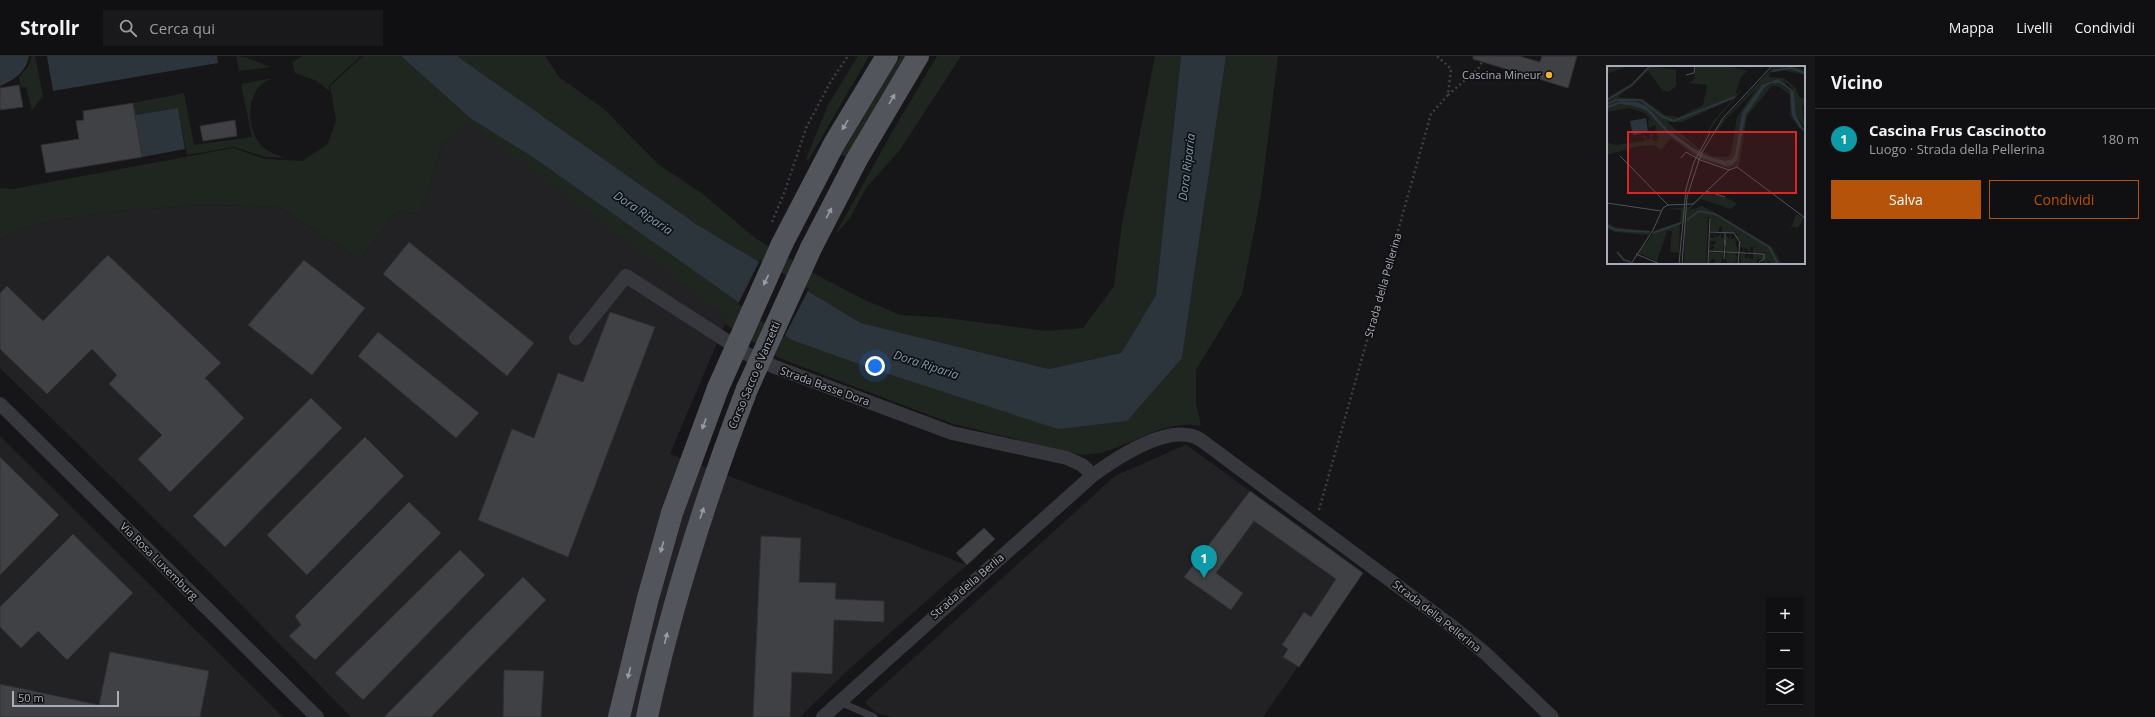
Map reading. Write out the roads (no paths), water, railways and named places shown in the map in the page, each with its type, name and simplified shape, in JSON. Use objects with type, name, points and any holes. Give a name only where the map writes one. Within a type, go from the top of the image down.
[{"type":"main road","points":[[619,717],[646,605],[672,513],[718,388],[782,244],[834,144],[887,56]]},
{"type":"main road","name":"Corso Sacco e Vanzetti","points":[[647,717],[676,599],[722,454],[747,388],[811,248],[857,160],[918,56]]},
{"type":"street","name":"Strada Basse Dora","points":[[576,338],[626,276],[747,354],[775,367],[952,433],[1067,458],[1082,465],[1093,475]]},
{"type":"street","name":"Via Rosa Luxemburg","points":[[0,404],[317,717]]},
{"type":"street","name":"Strada della Pellerina","points":[[1115,459],[1157,440],[1176,434],[1193,435],[1449,624],[1485,654],[1552,717]]},
{"type":"street","name":"Strada della Berlia","points":[[823,717],[1093,475],[1115,459]]},
{"type":"lane","points":[[840,702],[874,717]]},
{"type":"water","points":[[0,56],[29,56],[25,67],[19,75],[0,86]]},
{"type":"water","points":[[47,56],[217,56],[218,63],[53,91]]},
{"type":"water","name":"Dora Riparia","points":[[401,56],[457,56],[696,224],[861,323],[1049,369],[1121,353],[1156,295],[1181,56],[1226,56],[1182,358],[1127,421],[1058,429],[876,370],[792,340],[534,158],[470,118]]},
{"type":"water","points":[[178,108],[185,149],[142,157],[135,115]]},
{"type":"place","name":"Cascina Mineur","points":[[1549,75]]},
{"type":"place","name":"Cascina Frus Cascinotto","points":[[1204,578]]}]
